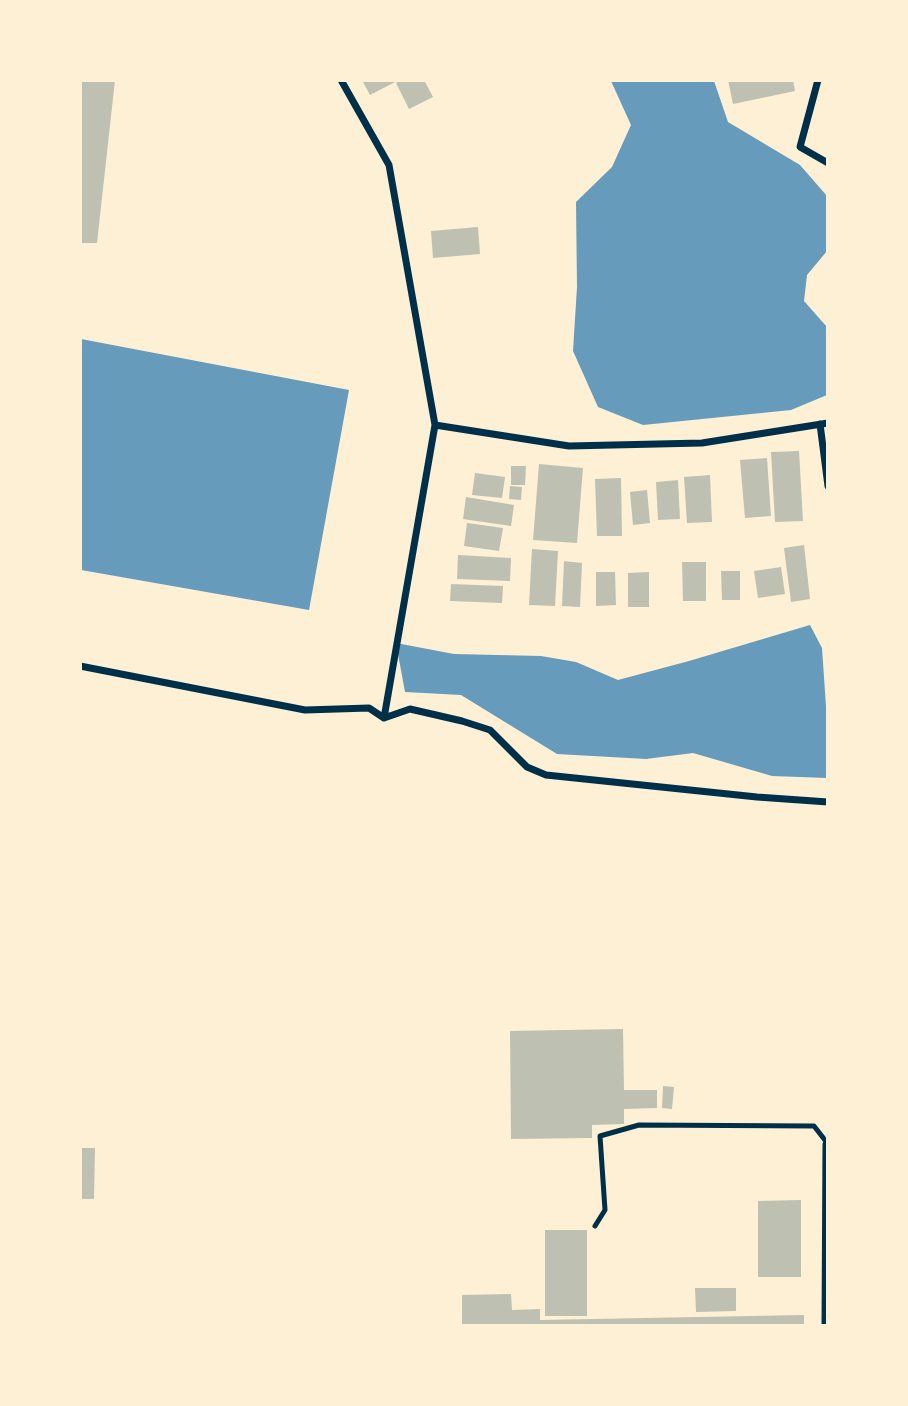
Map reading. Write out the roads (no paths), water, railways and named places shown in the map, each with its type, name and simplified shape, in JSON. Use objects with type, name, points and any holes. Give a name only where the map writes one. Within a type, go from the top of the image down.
[{"type":"street","points":[[341,80],[389,165],[435,425],[384,718]]},
{"type":"street","points":[[818,80],[800,147],[828,163]]},
{"type":"street","points":[[435,425],[569,446],[702,443],[824,424],[828,486]]},
{"type":"street","points":[[80,666],[305,710],[369,708],[384,718]]},
{"type":"street","points":[[384,718],[410,709],[490,730],[527,767],[546,775],[828,802]]},
{"type":"lane","points":[[595,1226],[605,1210],[600,1136],[639,1125],[814,1126],[826,1144],[824,1325]]},
{"type":"water","points":[[611,81],[714,81],[728,122],[800,165],[827,196],[827,251],[807,275],[804,301],[827,327],[827,395],[791,410],[643,425],[598,407],[573,351],[577,287],[576,202],[612,167],[631,125]]},
{"type":"water","points":[[81,339],[349,390],[309,610],[81,570]]},
{"type":"water","points":[[810,625],[822,648],[827,721],[827,778],[772,776],[693,753],[646,759],[557,754],[461,695],[405,692],[396,643],[454,654],[541,656],[576,662],[618,680]]}]
